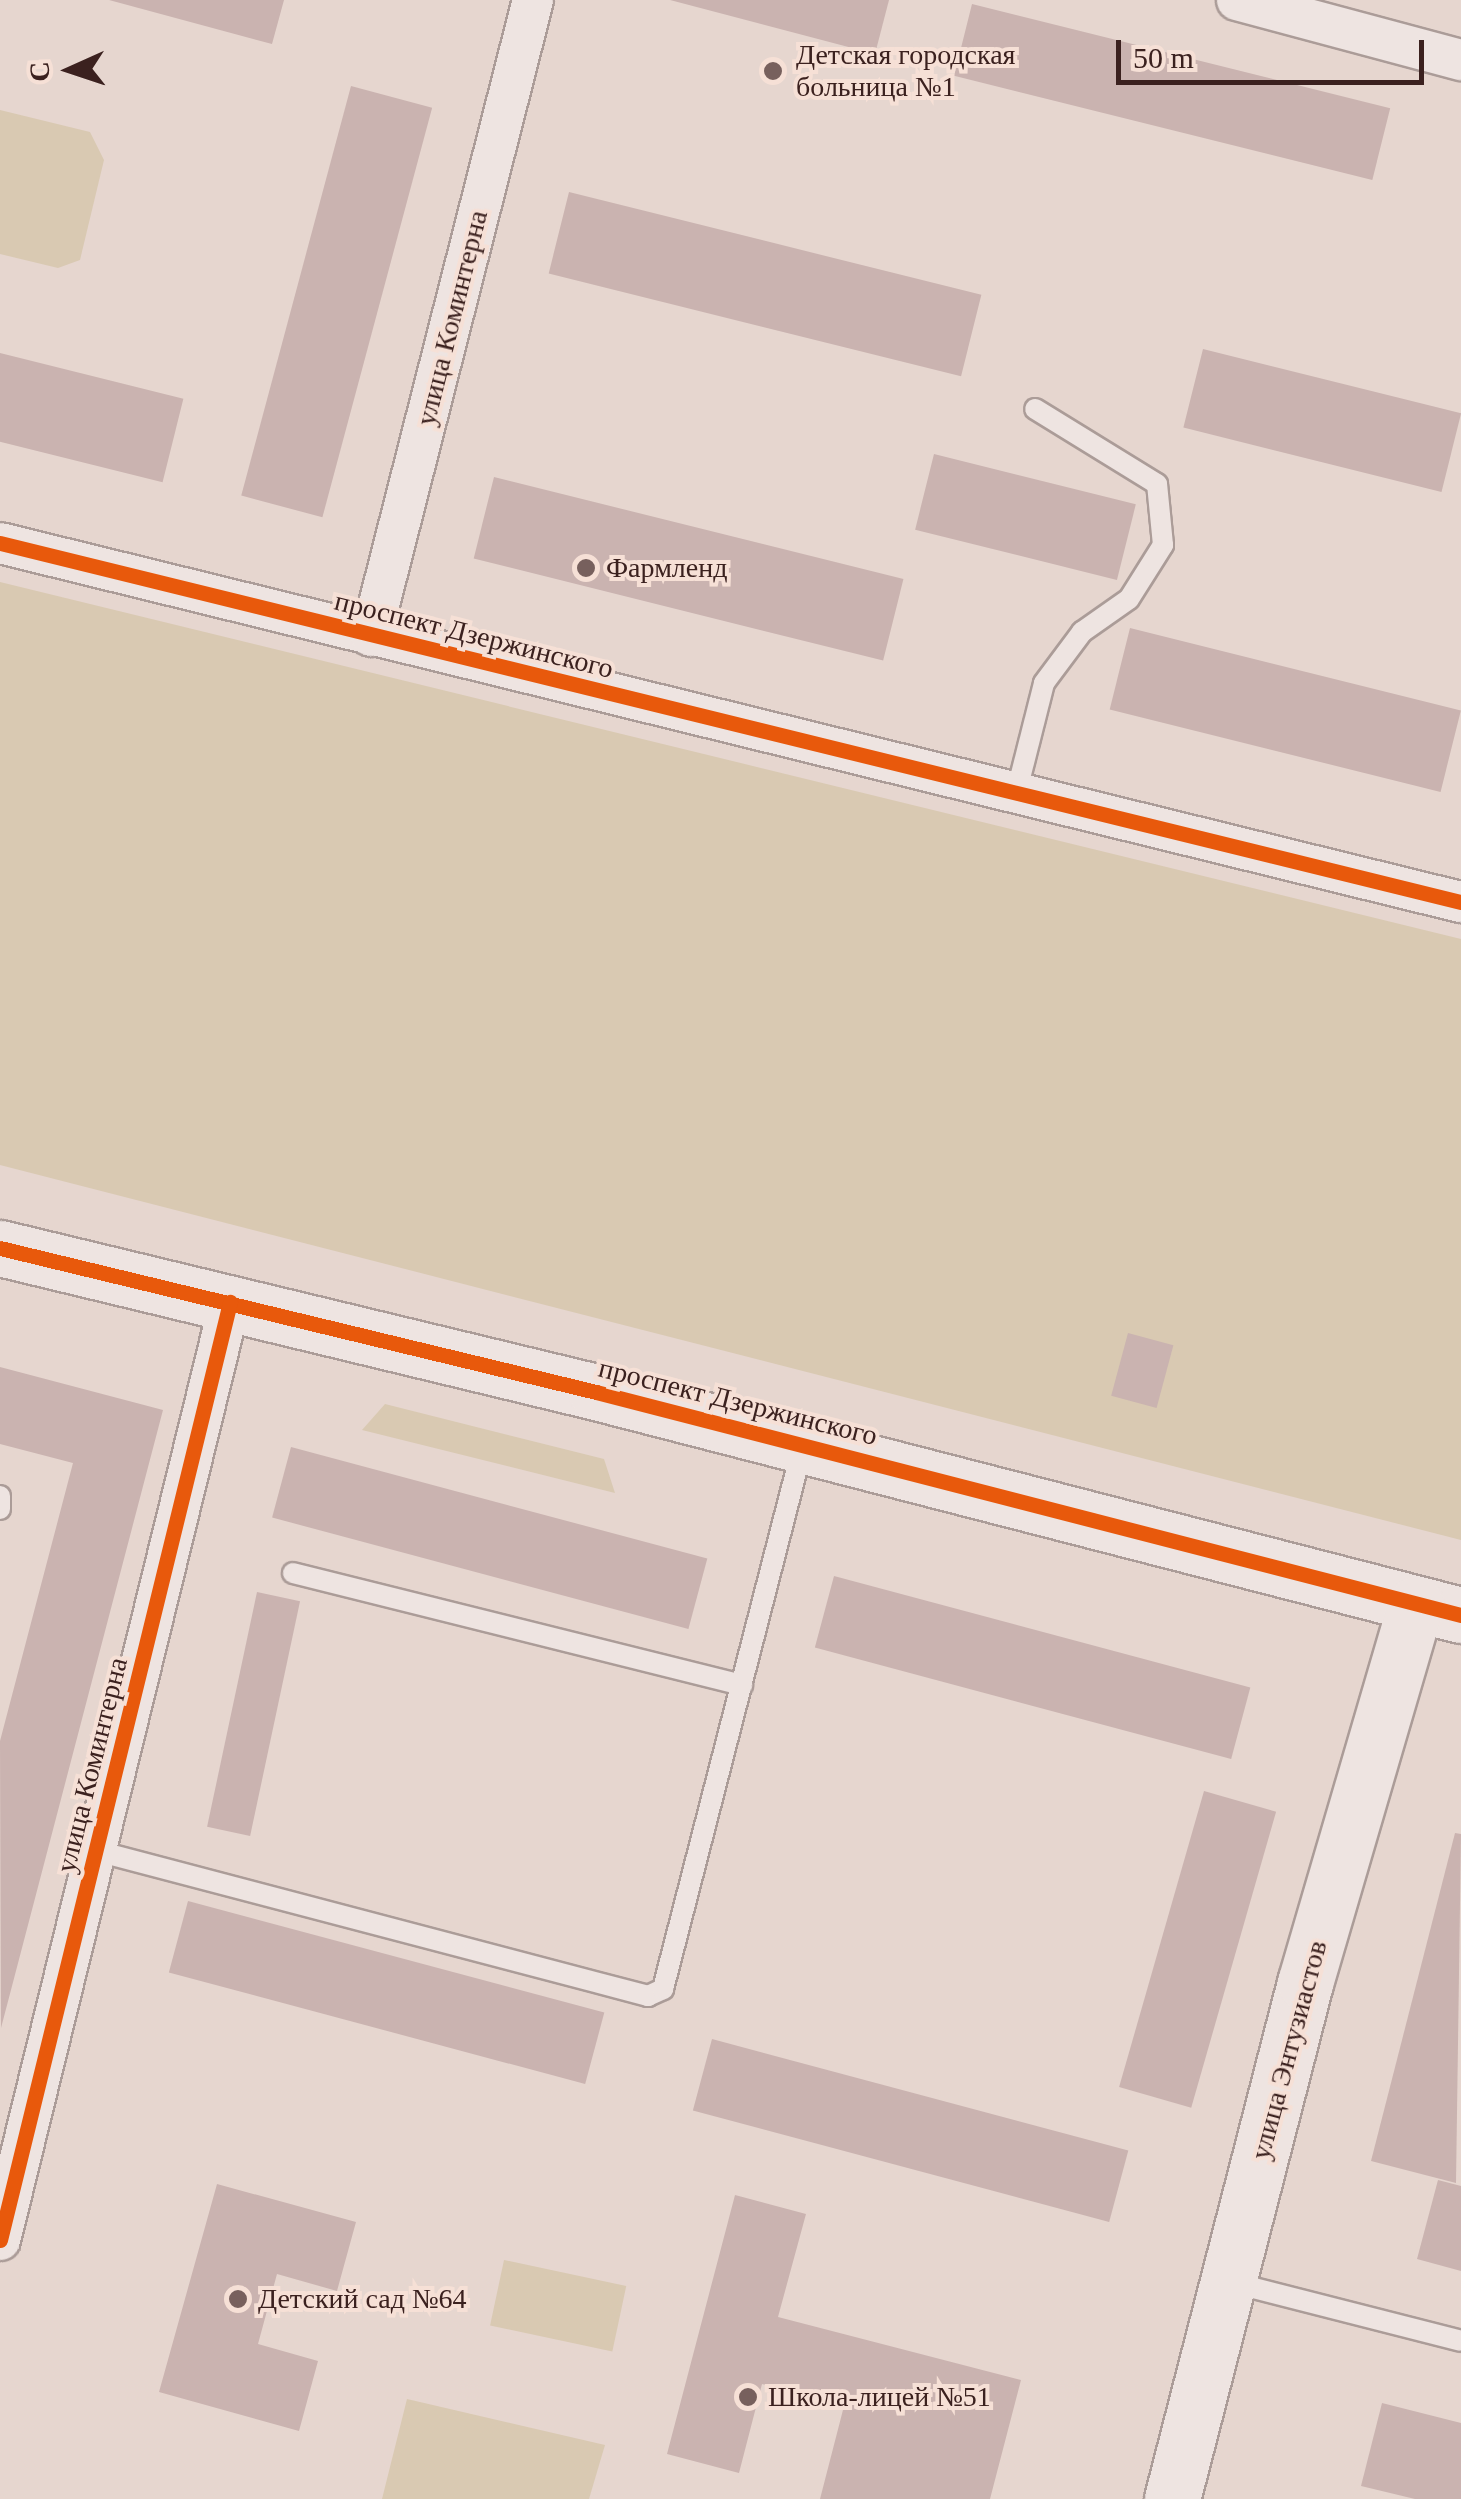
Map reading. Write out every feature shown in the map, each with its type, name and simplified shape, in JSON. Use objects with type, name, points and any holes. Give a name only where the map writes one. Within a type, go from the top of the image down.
[{"type":"street","name":"улица Коминтерна","points":[[371,636],[532,0]]},
{"type":"street","points":[[1237,0],[1461,60]]},
{"type":"street","name":"проспект Дзержинского","points":[[0,543],[1461,902]]},
{"type":"street","name":"проспект Дзержинского","points":[[0,1248],[804,1445],[1438,1610]]},
{"type":"street","name":"улица Коминтерна","points":[[0,2240],[11,2149],[96,1851],[230,1302]]},
{"type":"street","name":"улица Энтузиастов","points":[[1172,2499],[1304,1983],[1438,1610]]},
{"type":"lane","points":[[1016,794],[1044,683],[1082,632],[1129,599],[1163,545],[1158,484],[1036,409]]},
{"type":"lane","points":[[96,1851],[648,1996],[663,1988],[804,1445]]},
{"type":"lane","points":[[0,1496],[0,1509]]},
{"type":"lane","points":[[294,1573],[742,1685]]},
{"type":"lane","points":[[1228,2281],[1461,2340]]},
{"type":"shaded area","points":[[0,110],[90,132],[104,160],[80,260],[58,268],[0,254]]},
{"type":"shaded area","points":[[0,582],[1461,939],[1461,1540],[0,1165]]},
{"type":"shaded area","points":[[385,1404],[604,1459],[615,1493],[362,1430]]},
{"type":"shaded area","points":[[504,2260],[626,2286],[612,2352],[490,2326]]},
{"type":"shaded area","points":[[407,2399],[605,2445],[589,2499],[382,2499]]},
{"type":"building","points":[[109,0],[284,0],[272,44]]},
{"type":"building","points":[[670,0],[889,0],[875,54]]},
{"type":"building","points":[[972,4],[1390,108],[1372,180],[954,76]]},
{"type":"building","points":[[351,86],[432,108],[322,517],[241,496]]},
{"type":"building","points":[[569,192],[981,295],[961,376],[549,274]]},
{"type":"building","points":[[1203,349],[1461,413],[1442,492],[1183,428]]},
{"type":"building","points":[[0,353],[183,399],[163,482],[0,442]]},
{"type":"building","points":[[934,454],[1136,504],[1117,580],[915,530]]},
{"type":"building","points":[[494,477],[903,579],[883,661],[474,559]]},
{"type":"building","points":[[1130,628],[1461,710],[1441,792],[1110,710]]},
{"type":"building","points":[[1128,1333],[1173,1345],[1157,1408],[1111,1396]]},
{"type":"building","points":[[0,1367],[163,1410],[1,2028],[0,1741],[73,1463],[0,1444]]},
{"type":"building","points":[[291,1447],[707,1559],[688,1629],[272,1518]]},
{"type":"building","points":[[834,1576],[1250,1688],[1231,1759],[815,1647]]},
{"type":"building","points":[[257,1592],[300,1601],[250,1836],[207,1827]]},
{"type":"building","points":[[1204,1791],[1276,1812],[1191,2108],[1119,2087]]},
{"type":"building","points":[[1455,1833],[1461,1834],[1456,2183],[1371,2161]]},
{"type":"building","points":[[188,1901],[604,2013],[585,2084],[169,1972]]},
{"type":"building","points":[[712,2039],[1128,2151],[1109,2222],[693,2110]]},
{"type":"building","points":[[1438,2180],[1461,2186],[1461,2271],[1417,2259]]},
{"type":"building","points":[[217,2184],[356,2222],[337,2291],[277,2274],[258,2344],[318,2361],[299,2431],[159,2392]]},
{"type":"building","points":[[735,2195],[806,2214],[778,2317],[1021,2380],[990,2499],[820,2499],[844,2406],[762,2384],[739,2473],[667,2454]]},
{"type":"building","points":[[1382,2403],[1461,2423],[1461,2499],[1415,2499],[1361,2486]]},
{"type":"cycle path","points":[[0,543],[1461,902]]},
{"type":"cycle path","points":[[0,1248],[596,1392],[1461,1615]]},
{"type":"cycle path","points":[[0,2240],[230,1302]]},
{"type":"place","name":"Детская городская больница №1","points":[[773,71]]},
{"type":"place","name":"Фармленд","points":[[586,568]]},
{"type":"place","name":"Детский сад №64","points":[[238,2299]]},
{"type":"place","name":"Школа-лицей №51","points":[[748,2397]]}]
